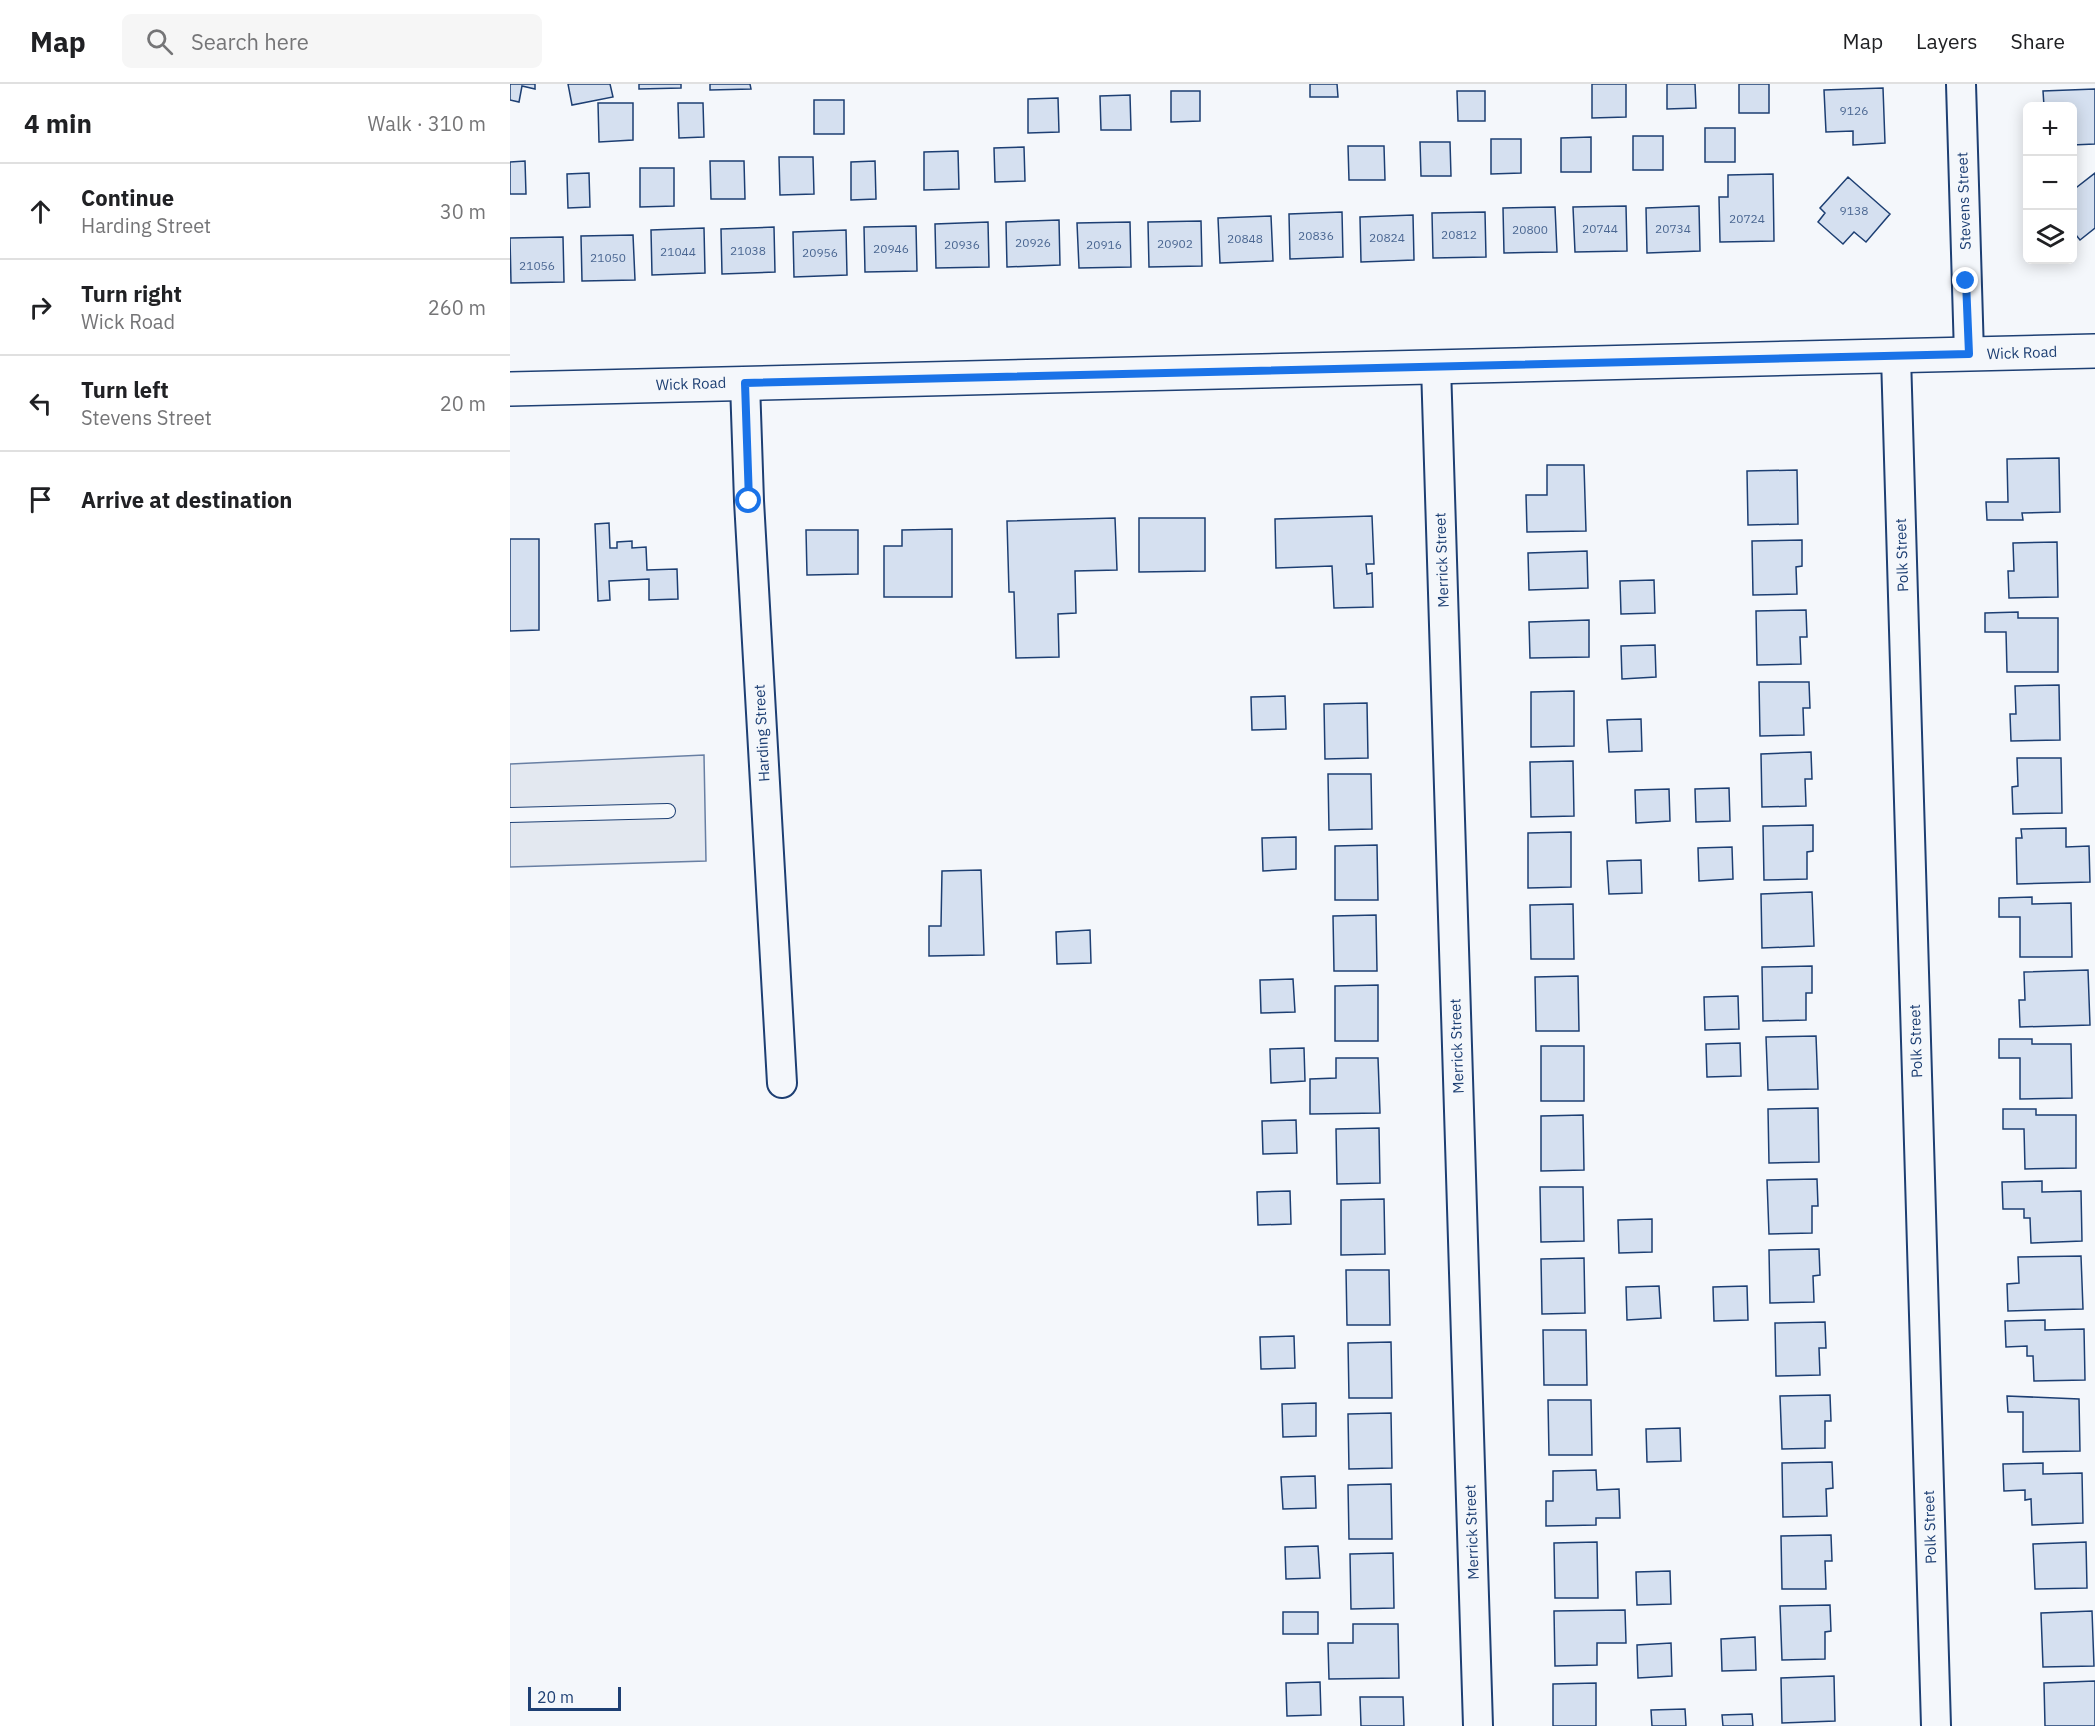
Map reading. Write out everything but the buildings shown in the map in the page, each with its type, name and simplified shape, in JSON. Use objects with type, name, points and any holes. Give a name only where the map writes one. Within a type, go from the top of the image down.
[{"type":"street","name":"Stevens Street","points":[[1961,84],[1969,354]]},
{"type":"street","name":"Wick Road","points":[[510,389],[2095,351]]},
{"type":"street","name":"Polk Street","points":[[1896,356],[1936,1726]]},
{"type":"street","name":"Merrick Street","points":[[1436,366],[1478,1726]]},
{"type":"street","name":"Harding Street","points":[[745,383],[749,501],[782,1083]]},
{"type":"lane","points":[[510,815],[668,812]]},
{"type":"shaded area","points":[[704,755],[706,861],[510,867],[510,764]]},
{"type":"route","points":[[749,501],[745,383],[1969,354],[1966,281]]}]
